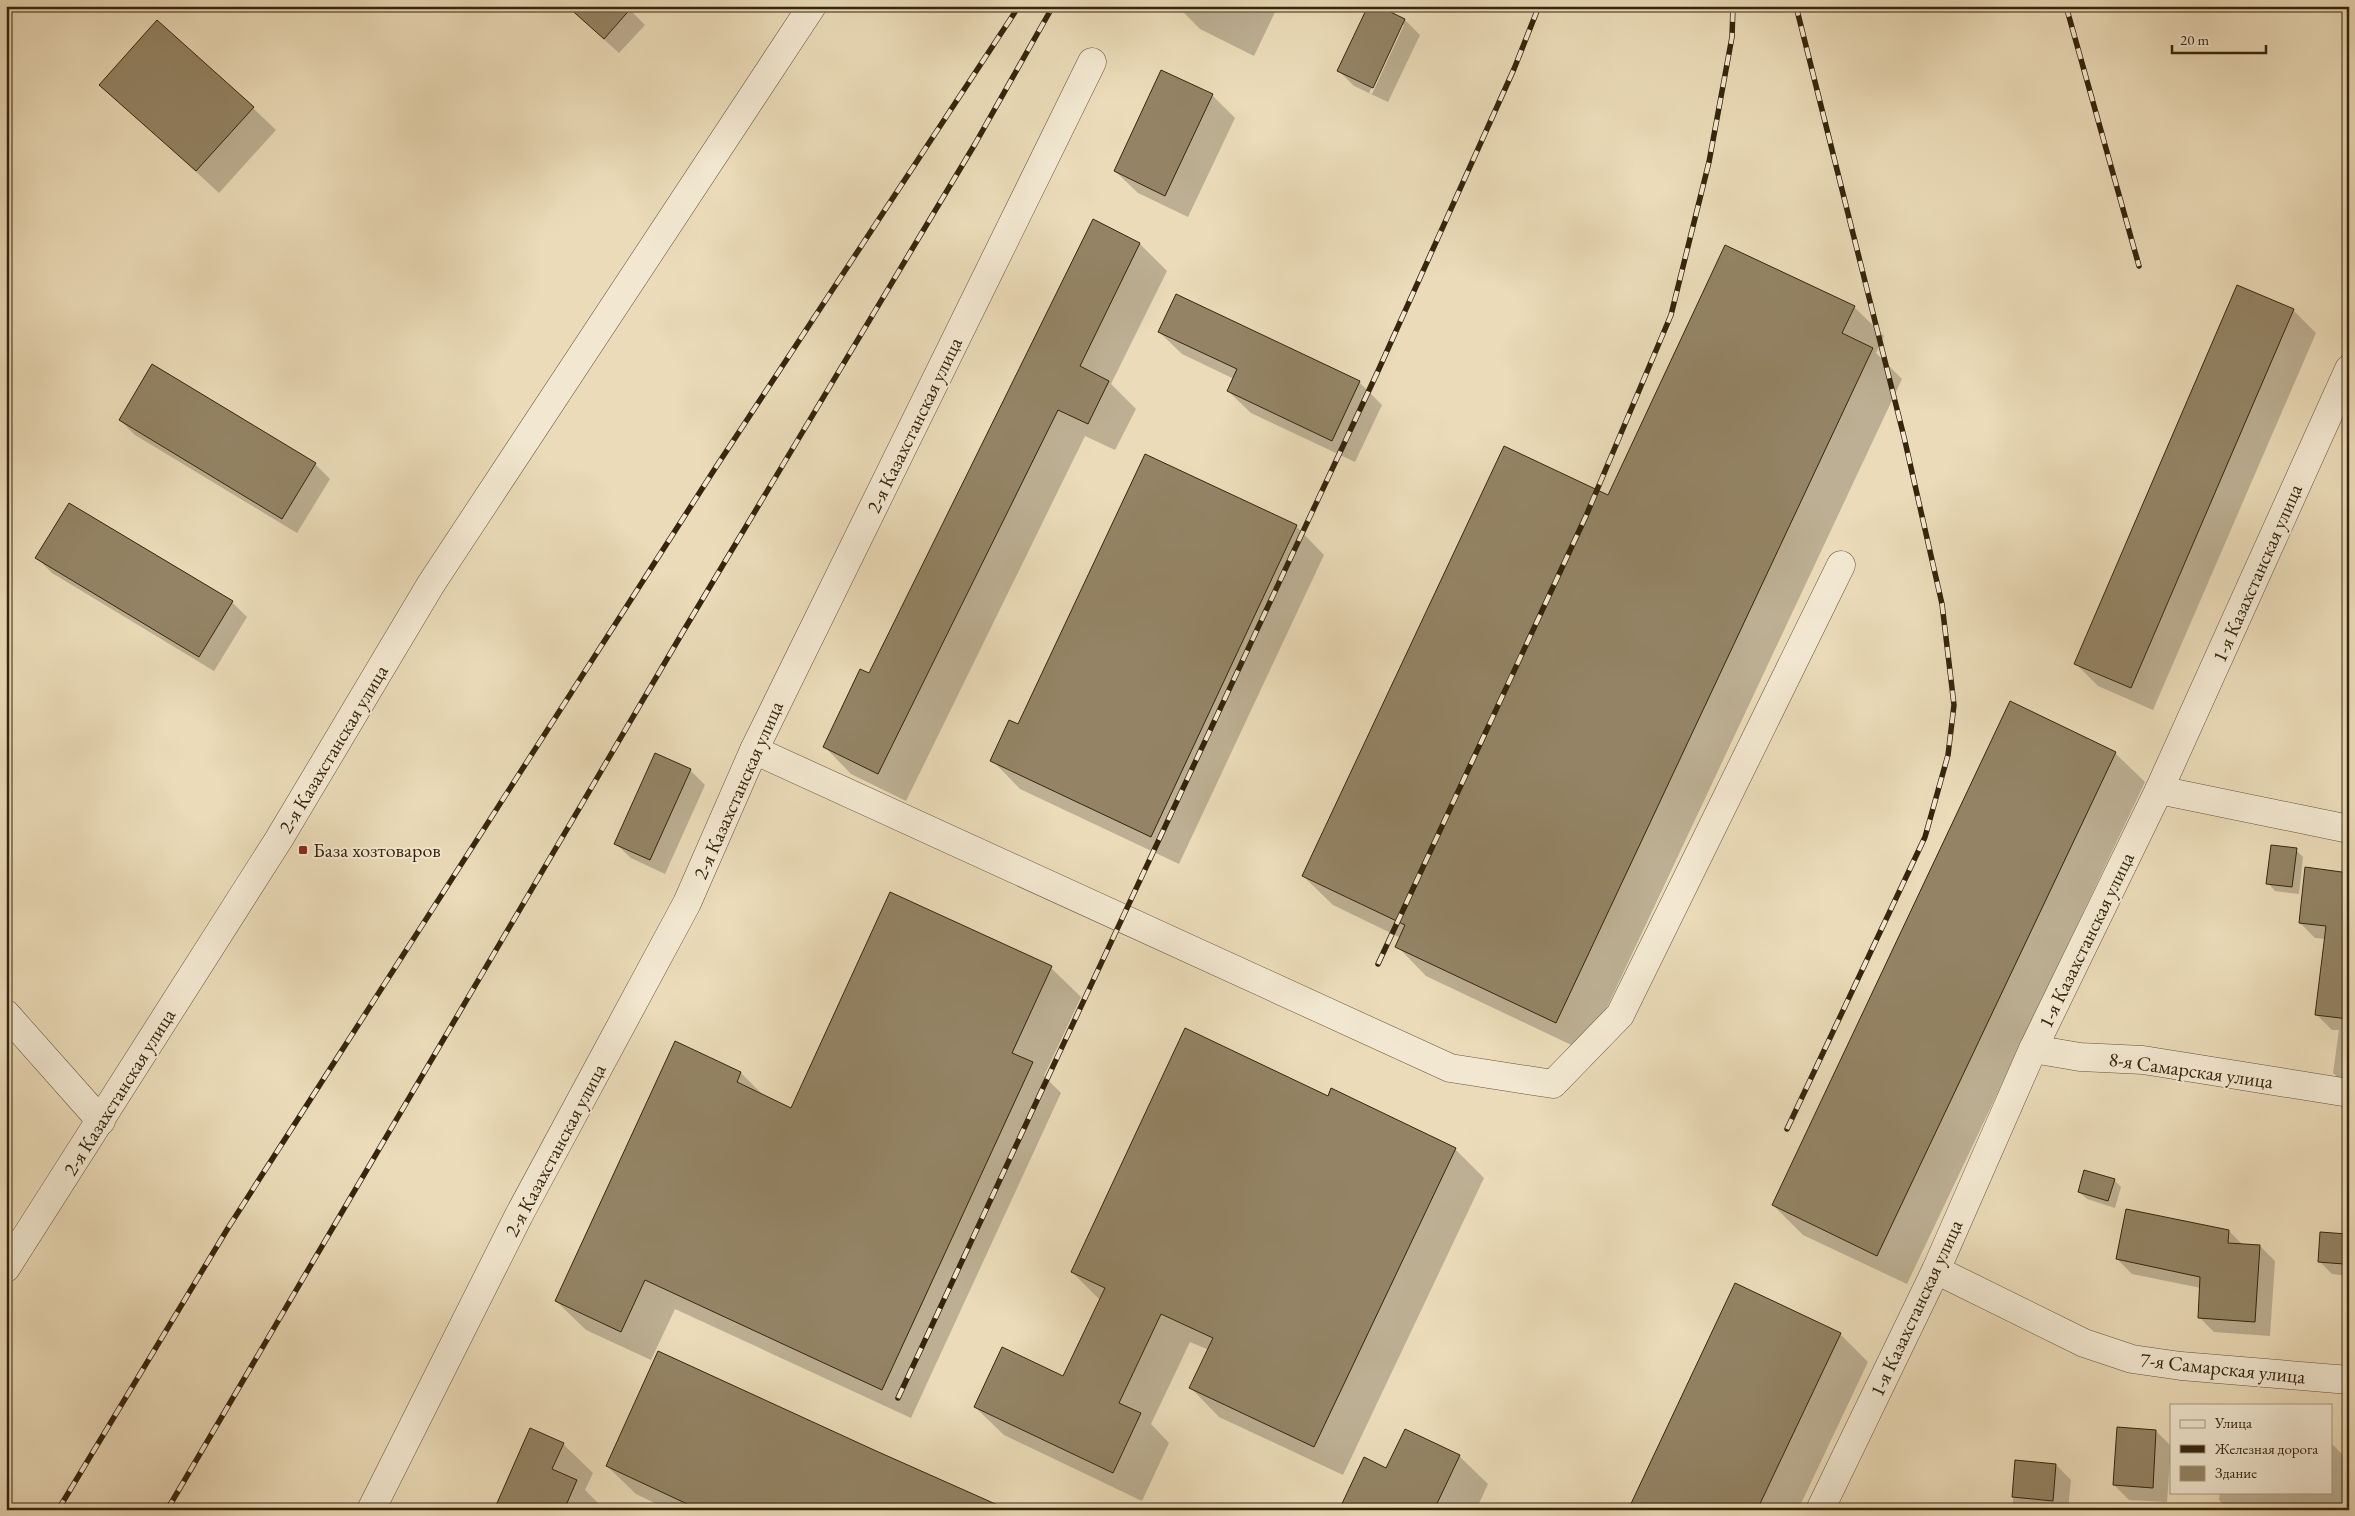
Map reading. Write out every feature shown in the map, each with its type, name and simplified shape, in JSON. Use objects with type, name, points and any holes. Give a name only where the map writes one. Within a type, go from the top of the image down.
[{"type":"street","name":"2-я Казахстанская улица","points":[[6,1268],[279,839],[431,584],[812,6]]},
{"type":"street","name":"2-я Казахстанская улица","points":[[371,1510],[519,1215],[687,903],[754,750],[1092,62]]},
{"type":"street","name":"1-я Казахстанская улица","points":[[1820,1510],[1936,1270],[2033,1049],[2159,790],[2349,369]]},
{"type":"street","points":[[754,750],[1450,1068],[1553,1084],[1620,1015],[1841,566]]},
{"type":"street","points":[[2159,790],[2349,829]]},
{"type":"street","points":[[6,1014],[101,1121]]},
{"type":"street","name":"8-я Самарская улица","points":[[2033,1049],[2080,1057],[2143,1060],[2349,1093]]},
{"type":"street","name":"7-я Самарская улица","points":[[1936,1270],[2084,1343],[2132,1358],[2181,1366],[2349,1380]]},
{"type":"building","points":[[567,6],[633,6],[604,39]]},
{"type":"building","points":[[1368,6],[1378,6],[1405,19],[1373,88],[1337,71]]},
{"type":"building","points":[[157,20],[254,107],[196,171],[99,85]]},
{"type":"building","points":[[1161,70],[1213,94],[1165,196],[1114,171]]},
{"type":"building","points":[[1093,219],[1140,243],[1080,366],[1109,381],[1088,424],[1058,410],[878,774],[823,747],[860,669],[869,673]]},
{"type":"building","points":[[1725,245],[1855,306],[1842,333],[1873,348],[1556,1023],[1395,947],[1405,925],[1302,876],[1504,446],[1608,495]]},
{"type":"building","points":[[2237,285],[2294,309],[2131,688],[2074,664]]},
{"type":"building","points":[[1176,294],[1360,381],[1332,441],[1227,391],[1237,369],[1158,332]]},
{"type":"building","points":[[152,364],[316,463],[282,519],[119,420]]},
{"type":"building","points":[[1145,454],[1297,525],[1151,837],[990,761],[1009,720],[1018,724]]},
{"type":"building","points":[[69,503],[233,601],[199,657],[35,558]]},
{"type":"building","points":[[2010,701],[2116,752],[1877,1256],[1772,1205]]},
{"type":"building","points":[[655,753],[691,769],[650,860],[614,844]]},
{"type":"building","points":[[2271,845],[2297,848],[2292,887],[2266,884]]},
{"type":"building","points":[[2305,867],[2349,873],[2349,1019],[2315,1015],[2326,926],[2299,923]]},
{"type":"building","points":[[890,892],[1052,966],[1012,1053],[1033,1062],[882,1390],[645,1280],[621,1332],[555,1301],[675,1041],[741,1072],[737,1082],[791,1108]]},
{"type":"building","points":[[1185,1028],[1328,1096],[1331,1088],[1456,1148],[1314,1447],[1189,1388],[1213,1338],[1161,1314],[1119,1403],[1141,1413],[1113,1473],[974,1407],[1002,1347],[1063,1376],[1105,1288],[1071,1272]]},
{"type":"building","points":[[2084,1170],[2115,1179],[2108,1201],[2078,1192]]},
{"type":"building","points":[[2126,1209],[2229,1230],[2228,1243],[2260,1245],[2255,1322],[2198,1318],[2200,1277],[2116,1259]]},
{"type":"building","points":[[2320,1232],[2347,1234],[2344,1264],[2318,1262]]},
{"type":"building","points":[[1735,1283],[1841,1333],[1757,1510],[1628,1510]]},
{"type":"building","points":[[658,1351],[1009,1510],[700,1510],[606,1466]]},
{"type":"building","points":[[2117,1427],[2156,1430],[2153,1488],[2113,1485]]},
{"type":"building","points":[[530,1428],[564,1443],[552,1469],[577,1480],[564,1510],[494,1510]]},
{"type":"building","points":[[1405,1429],[1460,1455],[1434,1510],[1339,1510],[1364,1457],[1386,1468]]},
{"type":"building","points":[[2015,1460],[2056,1464],[2053,1501],[2012,1497]]},
{"type":"railway","points":[[58,1510],[228,1228],[716,467],[1019,6]]},
{"type":"railway","points":[[167,1510],[684,630],[975,144],[1053,6]]},
{"type":"railway","points":[[898,1398],[1378,371],[1514,69],[1539,6]]},
{"type":"railway","points":[[1378,964],[1586,516],[1671,315],[1709,162],[1732,37],[1733,6]]},
{"type":"railway","points":[[1787,1129],[1925,837],[1948,755],[1954,705],[1942,604],[1904,437],[1796,6]]},
{"type":"railway","points":[[2066,6],[2139,266]]},
{"type":"place","name":"База хозтоваров","points":[[303,850]]}]
